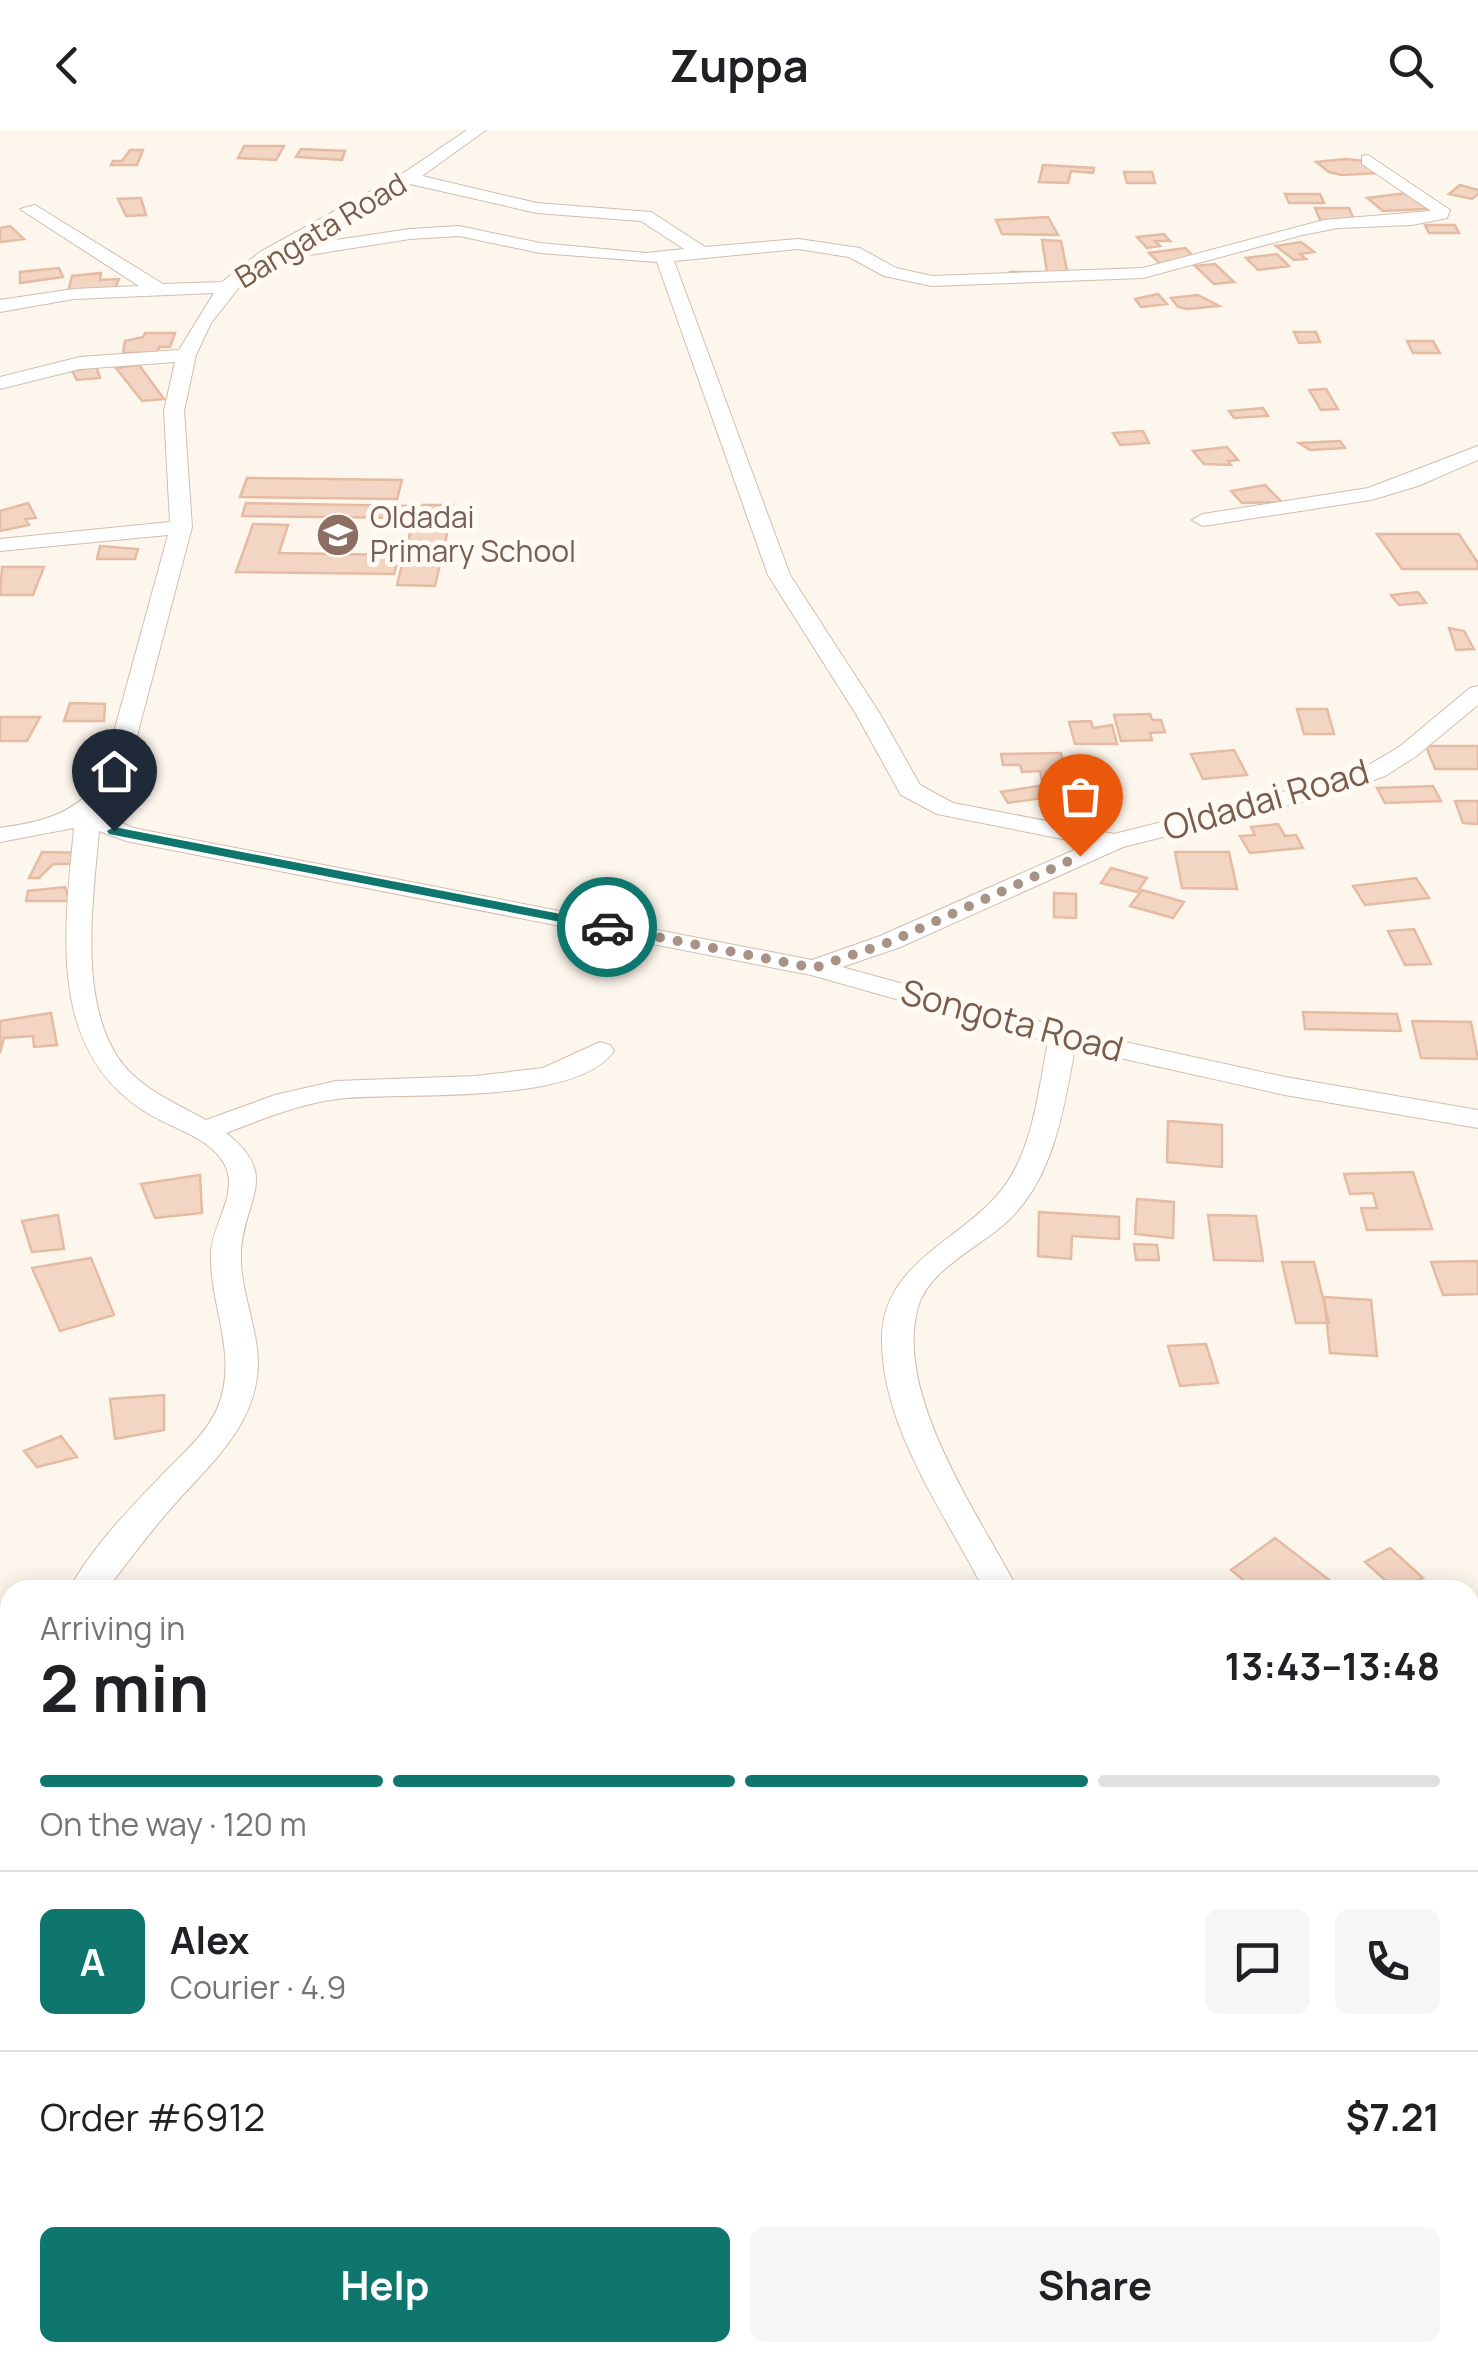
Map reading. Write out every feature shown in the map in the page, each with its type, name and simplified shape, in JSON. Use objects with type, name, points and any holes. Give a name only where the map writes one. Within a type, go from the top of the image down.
[{"type":"street","name":"Bangata Road","points":[[95,806],[112,785],[181,527],[174,411],[186,354],[227,287],[266,256],[408,178],[478,130]]},
{"type":"street","points":[[266,256],[410,234],[480,233],[540,248],[664,257],[776,244],[814,246],[854,252],[890,272],[932,281],[1124,274],[1178,267],[1258,239],[1325,224],[1402,221],[1440,214],[1441,210],[1368,160]]},
{"type":"street","points":[[408,178],[537,208],[646,216],[702,252]]},
{"type":"street","points":[[480,233],[537,208]]},
{"type":"street","points":[[29,209],[156,288]]},
{"type":"street","points":[[664,257],[779,575],[868,714],[910,790],[946,809],[1114,842]]},
{"type":"street","points":[[0,306],[50,296],[227,287]]},
{"type":"street","points":[[0,383],[80,363],[186,354]]},
{"type":"street","points":[[1203,520],[1371,494],[1411,482],[1478,452]]},
{"type":"street","points":[[0,545],[181,527]]},
{"type":"street","name":"Oldadai Road","points":[[814,968],[890,942],[1114,842],[1376,772],[1408,752],[1478,692]]},
{"type":"street","points":[[0,835],[47,828],[95,806],[79,981],[84,1012],[100,1052],[122,1079],[148,1102],[203,1131],[238,1164],[243,1180],[241,1201],[226,1242],[226,1266],[240,1337],[240,1388],[230,1416],[206,1454],[163,1495],[94,1580]]},
{"type":"street","name":"Songota Road","points":[[95,806],[105,825],[126,834],[814,968],[1062,1038],[1285,1086],[1478,1119]]},
{"type":"street","points":[[997,1580],[918,1423],[902,1375],[899,1336],[903,1308],[928,1264],[1002,1211],[1022,1183],[1044,1133],[1062,1038]]},
{"type":"street","points":[[203,1131],[333,1090],[516,1080],[578,1067],[600,1051]]},
{"type":"building","points":[[244,146],[284,146],[276,160],[238,158]]},
{"type":"building","points":[[301,149],[345,151],[342,160],[296,157]]},
{"type":"building","points":[[130,150],[143,150],[137,165],[111,165],[113,161],[122,161]]},
{"type":"building","points":[[1364,161],[1379,173],[1342,175],[1329,172],[1316,162]]},
{"type":"building","points":[[1043,165],[1094,168],[1093,173],[1071,171],[1068,183],[1039,182]]},
{"type":"building","points":[[1124,172],[1152,172],[1155,183],[1127,183]]},
{"type":"building","points":[[1460,185],[1478,190],[1478,194],[1472,199],[1449,194]]},
{"type":"building","points":[[1407,193],[1428,209],[1383,211],[1367,198]]},
{"type":"building","points":[[1285,194],[1320,194],[1324,203],[1289,203]]},
{"type":"building","points":[[141,198],[146,215],[126,216],[118,199]]},
{"type":"building","points":[[1315,208],[1349,208],[1355,222],[1321,222]]},
{"type":"building","points":[[1048,217],[1058,235],[1002,234],[996,220]]},
{"type":"building","points":[[1425,225],[1455,225],[1459,233],[1429,233]]},
{"type":"building","points":[[10,226],[24,239],[0,242],[0,228]]},
{"type":"building","points":[[1164,234],[1170,241],[1155,241],[1160,246],[1147,248],[1137,237]]},
{"type":"building","points":[[1042,240],[1061,241],[1069,280],[1011,280],[1010,272],[1047,272]]},
{"type":"building","points":[[1301,242],[1314,252],[1300,254],[1306,259],[1294,260],[1276,246]]},
{"type":"building","points":[[1185,248],[1198,261],[1161,265],[1149,253]]},
{"type":"building","points":[[1277,254],[1289,266],[1258,270],[1246,258]]},
{"type":"building","points":[[1215,264],[1234,282],[1214,284],[1195,266]]},
{"type":"building","points":[[59,268],[63,277],[20,283],[20,272]]},
{"type":"building","points":[[101,273],[100,280],[119,279],[114,291],[68,292],[72,276]]},
{"type":"building","points":[[1158,294],[1167,304],[1141,307],[1135,299]]},
{"type":"building","points":[[1198,295],[1219,306],[1187,309],[1178,307],[1171,298]]},
{"type":"building","points":[[1294,332],[1316,332],[1320,342],[1299,343]]},
{"type":"building","points":[[145,333],[175,333],[170,347],[159,347],[157,353],[123,353],[125,341]]},
{"type":"building","points":[[1407,341],[1433,341],[1440,353],[1413,353]]},
{"type":"building","points":[[139,365],[164,399],[142,401],[116,368]]},
{"type":"building","points":[[96,366],[100,378],[77,380],[72,371]]},
{"type":"building","points":[[1326,389],[1338,409],[1321,410],[1309,390]]},
{"type":"building","points":[[1263,408],[1268,416],[1234,418],[1229,411]]},
{"type":"building","points":[[1143,431],[1149,443],[1120,445],[1113,433]]},
{"type":"building","points":[[1340,441],[1345,448],[1310,450],[1299,443]]},
{"type":"building","points":[[1227,447],[1238,460],[1228,461],[1231,465],[1204,464],[1193,451]]},
{"type":"building","points":[[247,478],[402,480],[397,499],[240,497]]},
{"type":"building","points":[[1265,485],[1282,502],[1242,503],[1231,491]]},
{"type":"building","points":[[28,503],[36,518],[25,519],[29,525],[0,531],[0,511]]},
{"type":"building","points":[[246,503],[413,506],[410,518],[242,516]]},
{"type":"building","points":[[422,505],[453,505],[450,518],[419,518]]},
{"type":"building","points":[[413,521],[450,521],[435,586],[397,585]]},
{"type":"building","points":[[253,524],[288,525],[279,553],[399,555],[394,574],[236,572]]},
{"type":"building","points":[[1377,534],[1459,534],[1478,569],[1402,569]]},
{"type":"building","points":[[100,546],[138,549],[135,559],[97,559]]},
{"type":"building","points":[[2,567],[44,567],[33,595],[0,595]]},
{"type":"building","points":[[1418,592],[1426,603],[1399,605],[1391,595]]},
{"type":"building","points":[[1449,628],[1464,631],[1474,649],[1456,650]]},
{"type":"building","points":[[70,703],[105,704],[104,721],[64,721]]},
{"type":"building","points":[[1297,709],[1327,709],[1334,734],[1304,734]]},
{"type":"building","points":[[1150,714],[1152,720],[1161,720],[1165,732],[1150,733],[1152,740],[1121,741],[1114,715]]},
{"type":"building","points":[[0,717],[40,717],[27,741],[0,741]]},
{"type":"building","points":[[1091,721],[1093,728],[1112,725],[1117,744],[1075,744],[1069,722]]},
{"type":"building","points":[[1426,746],[1478,746],[1478,769],[1435,769]]},
{"type":"building","points":[[1234,750],[1247,775],[1203,779],[1191,754]]},
{"type":"building","points":[[1061,753],[1067,780],[1042,780],[1040,771],[1022,772],[1020,765],[1003,765],[1001,754]]},
{"type":"building","points":[[1050,784],[1057,796],[1008,803],[1001,792]]},
{"type":"building","points":[[1433,786],[1441,801],[1385,803],[1377,788]]},
{"type":"building","points":[[1455,801],[1478,801],[1478,824],[1463,823]]},
{"type":"building","points":[[1278,824],[1285,836],[1296,835],[1303,848],[1250,853],[1240,836],[1255,835],[1251,827]]},
{"type":"building","points":[[42,852],[88,853],[87,864],[53,864],[39,878],[29,878]]},
{"type":"building","points":[[1175,852],[1229,852],[1237,889],[1182,888]]},
{"type":"building","points":[[1111,868],[1147,878],[1137,892],[1101,883]]},
{"type":"building","points":[[1416,878],[1429,898],[1365,905],[1353,886]]},
{"type":"building","points":[[65,887],[70,901],[26,901],[28,891]]},
{"type":"building","points":[[1142,890],[1184,902],[1173,918],[1130,906]]},
{"type":"building","points":[[1054,893],[1076,894],[1076,918],[1054,917]]},
{"type":"building","points":[[1414,929],[1431,964],[1405,965],[1388,931]]},
{"type":"building","points":[[1303,1012],[1397,1014],[1401,1031],[1305,1029]]},
{"type":"building","points":[[51,1013],[57,1045],[34,1047],[33,1036],[4,1038],[0,1053],[0,1021]]},
{"type":"building","points":[[1412,1021],[1471,1022],[1478,1059],[1421,1058]]},
{"type":"building","points":[[1168,1121],[1222,1125],[1222,1167],[1167,1162]]},
{"type":"building","points":[[1413,1172],[1432,1229],[1367,1230],[1361,1208],[1377,1208],[1373,1193],[1350,1194],[1344,1174]]},
{"type":"building","points":[[200,1175],[202,1213],[155,1218],[141,1184]]},
{"type":"building","points":[[1137,1199],[1174,1202],[1173,1238],[1135,1234]]},
{"type":"building","points":[[1039,1212],[1119,1217],[1119,1239],[1072,1236],[1071,1259],[1038,1256]]},
{"type":"building","points":[[58,1215],[64,1249],[32,1252],[22,1221]]},
{"type":"building","points":[[1208,1215],[1256,1216],[1263,1261],[1214,1260]]},
{"type":"building","points":[[1134,1244],[1157,1245],[1159,1260],[1136,1260]]},
{"type":"building","points":[[91,1258],[114,1315],[60,1331],[32,1268]]},
{"type":"building","points":[[1478,1261],[1478,1294],[1443,1295],[1431,1262]]},
{"type":"building","points":[[1282,1262],[1314,1262],[1329,1323],[1296,1323]]},
{"type":"building","points":[[1324,1297],[1371,1300],[1377,1356],[1330,1353]]},
{"type":"building","points":[[1206,1344],[1218,1383],[1180,1386],[1168,1346]]},
{"type":"building","points":[[164,1395],[164,1430],[115,1439],[110,1399]]},
{"type":"building","points":[[61,1436],[77,1457],[37,1467],[24,1451]]},
{"type":"building","points":[[1275,1538],[1329,1580],[1244,1580],[1231,1570]]},
{"type":"building","points":[[1390,1548],[1423,1578],[1385,1580],[1365,1562]]},
{"type":"way so far","points":[[607,927],[814,968],[890,942],[1080,856]]},
{"type":"place","name":"Oldadai Primary School","points":[[338,535]]},
{"type":"route","points":[[114,831],[607,927]]}]
